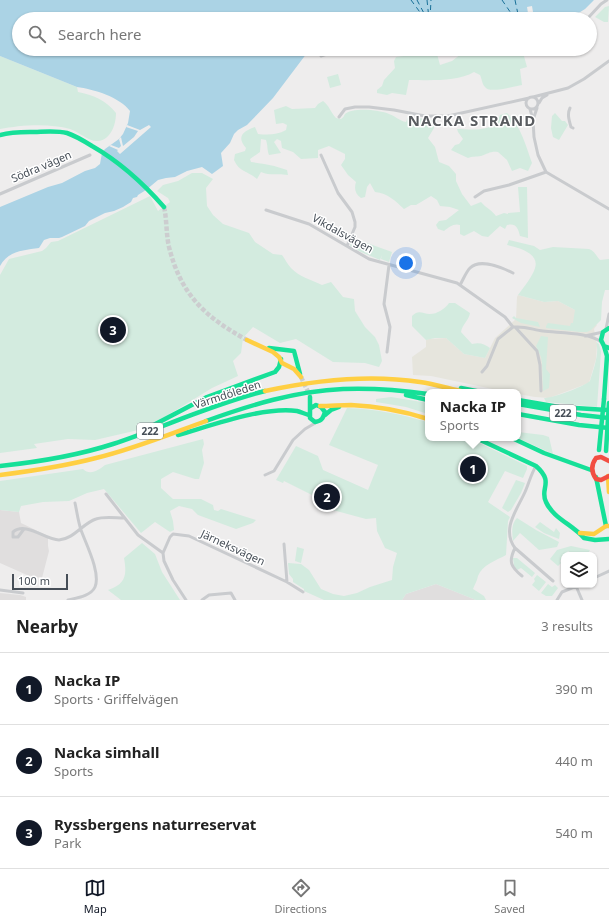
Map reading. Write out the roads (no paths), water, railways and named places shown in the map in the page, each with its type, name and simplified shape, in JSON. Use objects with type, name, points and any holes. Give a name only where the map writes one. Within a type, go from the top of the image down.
[{"type":"main road","points":[[0,135],[12,133],[67,133],[102,151],[140,182],[164,207]]},
{"type":"main road","points":[[591,470],[592,464],[596,459],[599,450],[607,356],[601,336],[606,330]]},
{"type":"main road","points":[[247,340],[274,352],[284,364],[296,370],[301,377],[295,353],[292,350],[274,349],[262,346]]},
{"type":"main road","points":[[130,438],[207,397],[275,372],[280,365],[282,353],[288,350]]},
{"type":"main road","name":"Värmdöleden","points":[[0,466],[69,455],[111,444],[244,397],[298,384],[354,378],[421,382],[452,389]]},
{"type":"main road","points":[[421,382],[463,389]]},
{"type":"main road","points":[[372,388],[425,399]]},
{"type":"main road","name":"Värmdöleden","points":[[0,475],[72,465],[145,443],[227,413],[269,401],[314,391],[372,388],[425,394]]},
{"type":"main road","points":[[309,416],[311,408],[310,397],[324,409],[325,415]]},
{"type":"main road","points":[[521,401],[558,407],[609,410]]},
{"type":"main road","points":[[608,460],[606,451],[609,403]]},
{"type":"main road","points":[[145,443],[266,412],[292,411],[304,413],[313,421],[318,422],[322,420],[325,415],[338,407],[348,405]]},
{"type":"main road","points":[[311,408],[315,406],[348,405],[392,409],[425,418]]},
{"type":"main road","name":"222","points":[[521,405],[562,413],[609,418]]},
{"type":"main road","name":"222","points":[[521,415],[579,425],[609,428]]},
{"type":"main road","points":[[482,441],[536,466],[544,473],[546,482],[544,494],[545,501],[551,510],[580,533],[584,538],[589,540],[607,540]]},
{"type":"main road","points":[[518,441],[544,453],[591,470],[596,477],[607,526],[594,534],[580,533]]},
{"type":"main road","points":[[596,459],[602,458],[608,460]]},
{"type":"main road","points":[[596,477],[602,479],[609,476],[609,492]]},
{"type":"main road","points":[[601,530],[600,535],[607,540]]},
{"type":"street","points":[[594,12],[607,0]]},
{"type":"street","points":[[339,117],[345,110],[359,107],[394,110],[425,116],[448,116],[568,88],[609,61]]},
{"type":"street","points":[[533,120],[542,98],[551,93]]},
{"type":"street","points":[[531,97],[536,98],[539,103]]},
{"type":"street","points":[[526,105],[526,102],[531,97]]},
{"type":"street","points":[[517,100],[523,102],[530,109],[533,120],[536,147],[546,172],[609,209]]},
{"type":"street","points":[[530,109],[534,110],[537,108]]},
{"type":"street","points":[[570,108],[568,111],[568,119],[571,127],[573,128]]},
{"type":"street","name":"Södra vägen","points":[[0,194],[90,155]]},
{"type":"street","points":[[321,155],[338,193],[352,212],[355,222],[355,227],[347,246]]},
{"type":"street","points":[[474,197],[484,191],[509,185],[546,172]]},
{"type":"street","name":"Vikdalsvägen","points":[[266,210],[309,224],[369,259],[452,281],[460,285],[505,317],[537,351],[540,365],[541,391]]},
{"type":"street","points":[[460,285],[471,268],[478,264],[496,266],[513,273]]},
{"type":"street","points":[[387,352],[390,327],[384,304],[389,265]]},
{"type":"street","points":[[585,336],[606,330],[609,314]]},
{"type":"street","points":[[482,372],[487,366],[498,339],[514,327],[520,326],[542,331],[585,336],[597,339],[605,346]]},
{"type":"street","points":[[305,429],[309,416]]},
{"type":"street","points":[[265,475],[274,470],[293,440],[305,429],[318,422]]},
{"type":"street","points":[[536,466],[510,522],[509,538],[515,548],[553,581]]},
{"type":"street","points":[[106,494],[138,535],[163,553],[166,567],[186,600]]},
{"type":"street","points":[[68,600],[84,596],[90,592],[94,588],[96,580],[96,573],[80,528],[75,502]]},
{"type":"street","points":[[24,529],[29,529],[52,539],[60,540],[77,532],[80,528],[97,518],[124,518]]},
{"type":"street","name":"Järneksvägen","points":[[163,553],[172,536],[176,534],[185,534],[287,582],[303,592]]},
{"type":"street","points":[[284,544],[287,582]]},
{"type":"street","points":[[515,548],[511,556],[511,564],[514,570],[522,576]]},
{"type":"street","points":[[597,577],[609,571]]},
{"type":"street","points":[[557,600],[562,592],[573,588]]},
{"type":"street","points":[[579,588],[582,600]]},
{"type":"street","points":[[0,590],[23,593]]},
{"type":"street","points":[[202,600],[209,595],[231,593],[235,600]]},
{"type":"water","points":[[0,0],[594,0],[580,12],[533,12],[532,6],[527,7],[528,12],[12,12],[12,56],[305,56],[273,98],[247,125],[234,134],[230,143],[221,153],[223,166],[212,174],[202,167],[187,171],[175,177],[158,180],[123,207],[105,213],[89,221],[85,226],[62,237],[44,240],[39,248],[12,254],[3,261],[0,266],[0,207],[48,187],[62,183],[85,171],[95,168],[100,164],[102,153],[105,149],[119,139],[123,134],[128,123],[130,111],[126,106],[106,94],[77,87],[0,56]]},
{"type":"tunnel","points":[[164,207],[169,247],[180,279],[197,303],[207,313],[219,323],[247,340]]},
{"type":"tunnel","points":[[301,377],[310,396]]},
{"type":"place","name":"Ryssbergens naturreservat","points":[[113,330]]},
{"type":"place","name":"Nacka IP","points":[[473,469]]},
{"type":"place","name":"Nacka simhall","points":[[327,497]]},
{"type":"district","name":"NACKA STRAND","points":[[472,120]]}]
